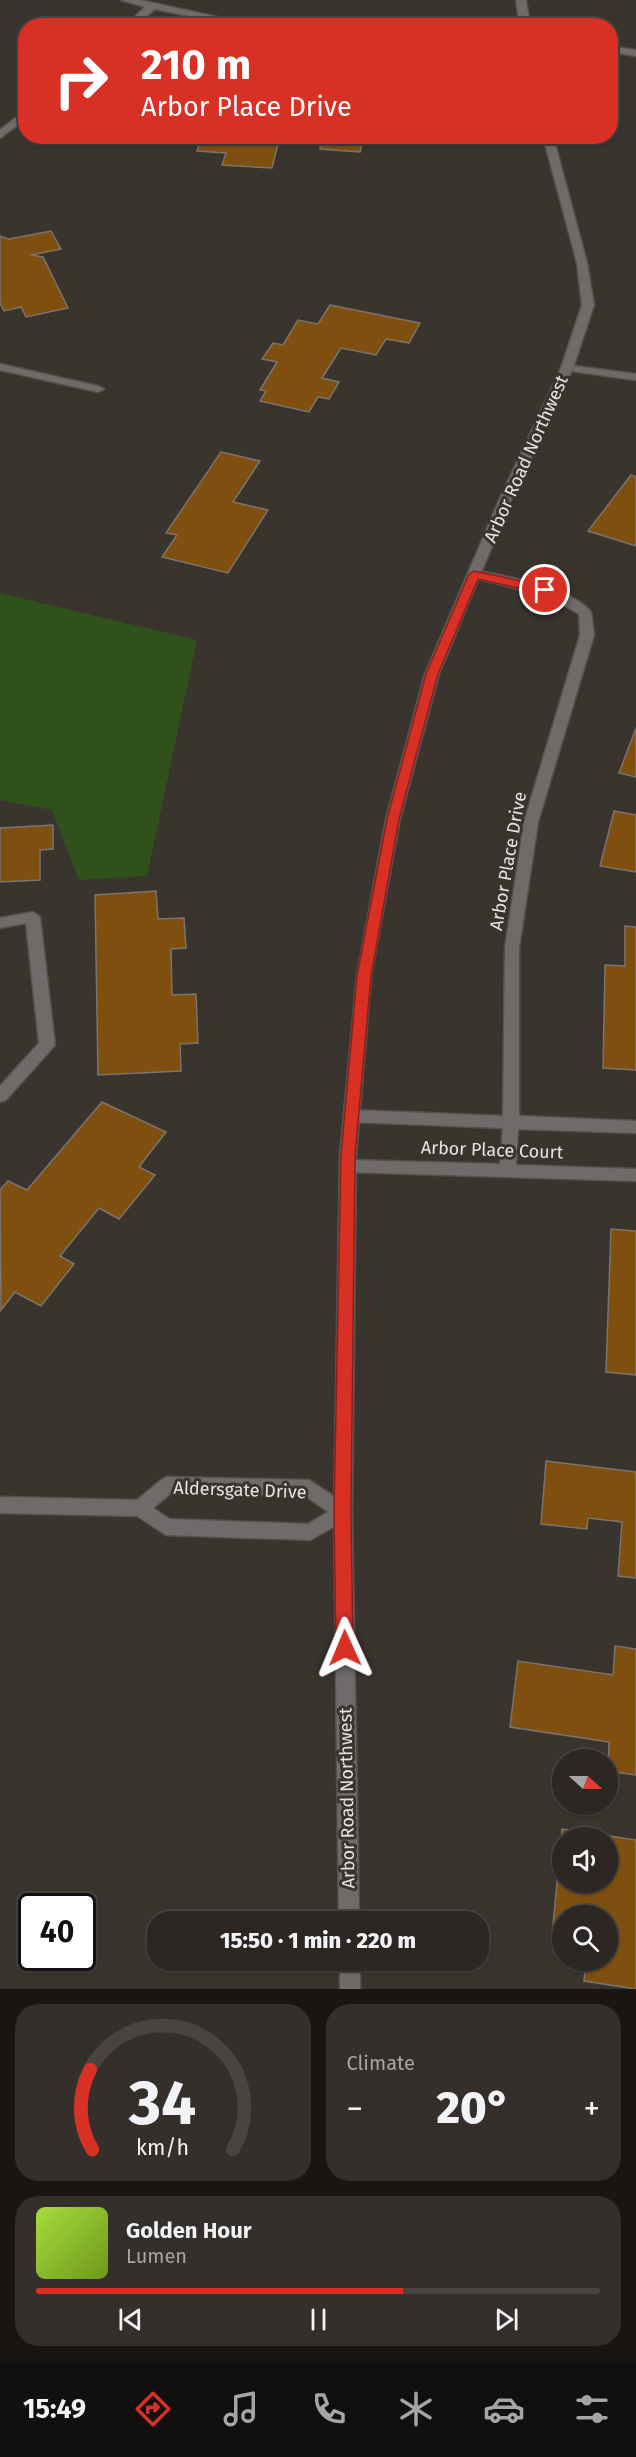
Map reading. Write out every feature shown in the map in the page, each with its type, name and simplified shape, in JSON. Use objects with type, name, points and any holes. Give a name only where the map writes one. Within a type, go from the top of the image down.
[{"type":"street","points":[[126,0],[213,18]]},
{"type":"street","points":[[521,0],[524,18]]},
{"type":"street","points":[[138,18],[152,6]]},
{"type":"street","points":[[618,50],[636,53]]},
{"type":"street","points":[[0,135],[18,120]]},
{"type":"street","name":"Arbor Road Northwest","points":[[349,1911],[343,1512],[348,1166],[364,976],[393,819],[432,674],[474,574],[567,368],[588,305],[582,263],[550,144]]},
{"type":"street","points":[[0,367],[98,389]]},
{"type":"street","points":[[567,368],[636,378]]},
{"type":"street","name":"Arbor Place Drive","points":[[474,574],[530,585],[560,596],[585,612],[587,634],[531,822],[512,948],[511,1121],[508,1169]]},
{"type":"street","points":[[0,923],[33,917],[47,1045],[0,1096]]},
{"type":"street","name":"Arbor Place Court","points":[[352,1116],[636,1127]]},
{"type":"street","name":"Arbor Place Court","points":[[348,1166],[508,1169],[636,1175]]},
{"type":"street","name":"Aldersgate Drive","points":[[167,1485],[309,1488],[343,1512],[310,1532],[166,1527],[140,1508],[167,1485]]},
{"type":"street","points":[[0,1505],[140,1508]]},
{"type":"street","points":[[350,1971],[350,1989]]},
{"type":"green space","points":[[0,593],[197,640],[147,876],[79,880],[52,810],[0,800]]},
{"type":"building","points":[[199,144],[278,144],[272,168],[222,165],[226,153],[197,151]]},
{"type":"building","points":[[321,144],[362,144],[360,152],[320,149]]},
{"type":"building","points":[[51,231],[61,249],[31,255],[43,257],[68,308],[26,317],[21,307],[4,311],[0,303],[0,236],[9,239]]},
{"type":"building","points":[[330,305],[420,323],[409,343],[386,339],[376,355],[341,348],[322,378],[339,382],[329,399],[318,397],[309,412],[260,401],[266,391],[260,390],[277,362],[262,359],[273,343],[283,345],[298,320],[318,324]]},
{"type":"building","points":[[221,452],[260,461],[233,502],[268,510],[228,573],[162,557],[177,535],[166,533]]},
{"type":"building","points":[[631,475],[636,477],[636,546],[588,531]]},
{"type":"building","points":[[636,728],[636,777],[619,773]]},
{"type":"building","points":[[614,811],[636,815],[636,872],[600,866]]},
{"type":"building","points":[[53,825],[53,849],[40,850],[40,880],[0,882],[0,828]]},
{"type":"building","points":[[156,891],[158,919],[184,918],[186,948],[171,949],[172,995],[196,994],[198,1043],[180,1044],[181,1071],[98,1075],[95,895]]},
{"type":"building","points":[[625,926],[636,927],[636,1070],[603,1068],[605,965],[625,966]]},
{"type":"building","points":[[102,1102],[166,1132],[139,1167],[155,1175],[119,1219],[99,1208],[60,1256],[74,1264],[41,1306],[15,1292],[1,1310],[0,1190],[8,1181],[27,1190]]},
{"type":"building","points":[[611,1229],[636,1231],[636,1375],[606,1372]]},
{"type":"building","points":[[546,1461],[636,1472],[636,1578],[618,1576],[622,1522],[588,1518],[587,1529],[541,1524]]},
{"type":"building","points":[[615,1646],[636,1649],[636,1775],[618,1772],[618,1749],[609,1749],[609,1742],[510,1727],[518,1661],[613,1675]]},
{"type":"building","points":[[618,1837],[636,1840],[636,1989],[584,1981],[585,1971],[618,1971],[618,1905],[555,1905],[556,1893],[618,1893]]},
{"type":"route","points":[[345,1648],[343,1512],[348,1156],[364,976],[393,819],[432,674],[474,574],[545,590]]}]
